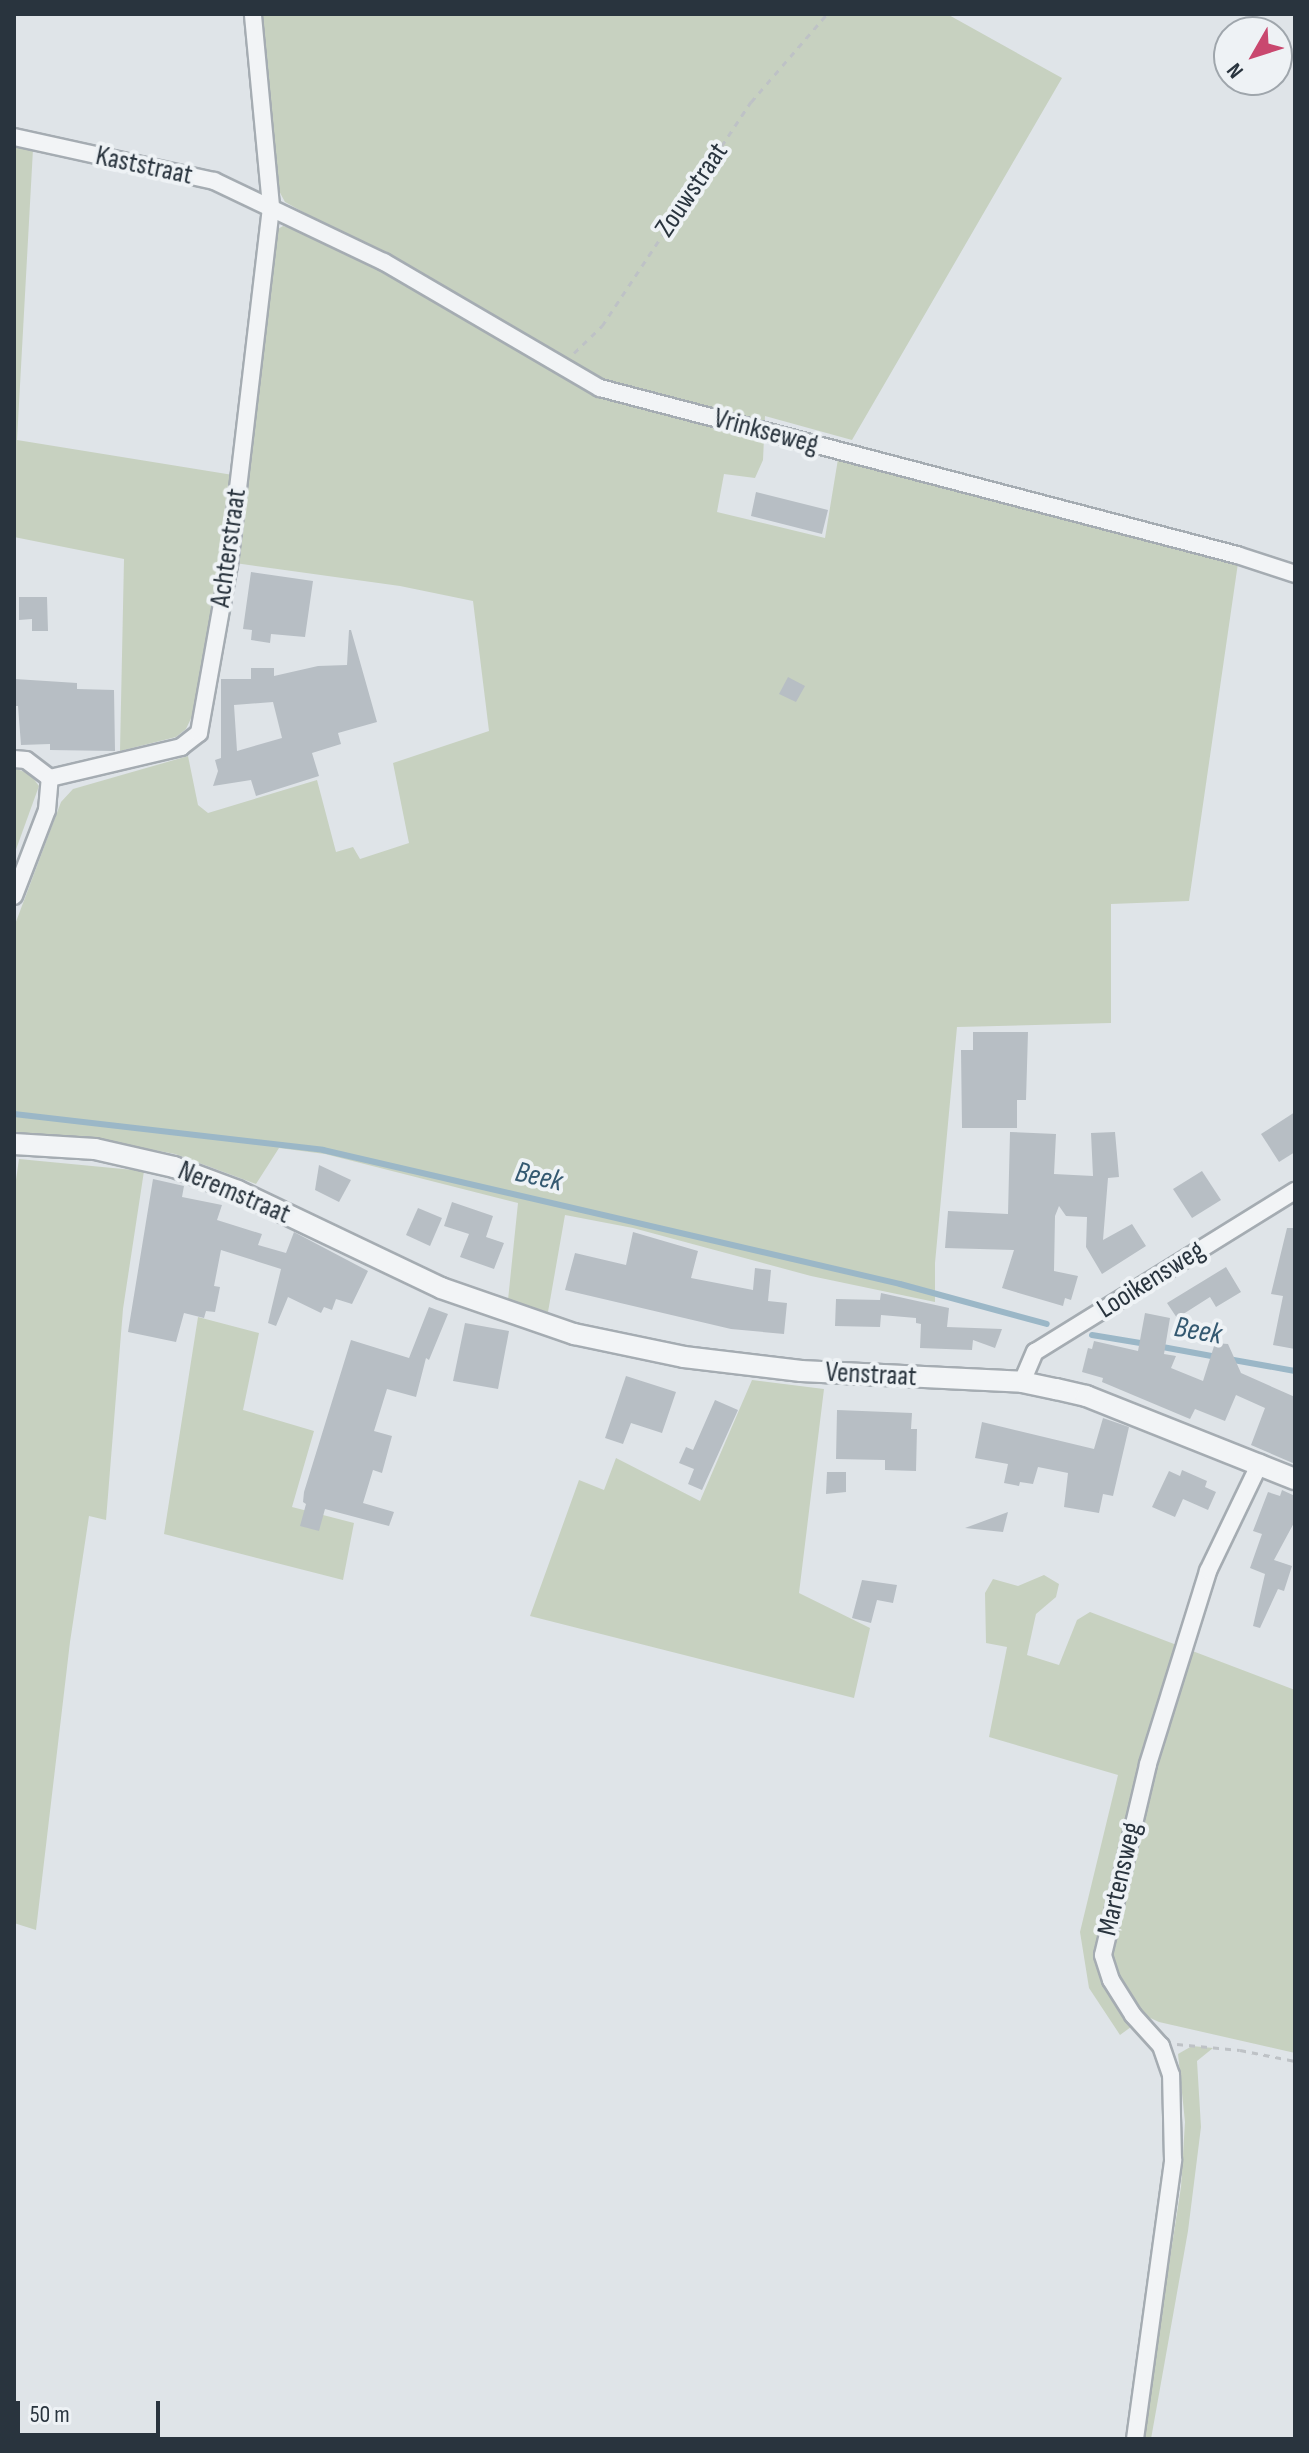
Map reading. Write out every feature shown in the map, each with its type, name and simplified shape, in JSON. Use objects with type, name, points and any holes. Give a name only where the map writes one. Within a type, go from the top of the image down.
[{"type":"street","name":"Achterstraat","points":[[50,778],[181,747],[199,733],[229,565],[271,206],[253,14]]},
{"type":"street","name":"Kaststraat","points":[[14,137],[214,181],[271,206]]},
{"type":"street","name":"Vrinkseweg","points":[[271,206],[384,262],[600,388],[1237,555],[1295,574]]},
{"type":"street","points":[[14,759],[26,760],[50,778],[47,810],[14,896]]},
{"type":"street","name":"Neremstraat","points":[[14,1144],[95,1149],[174,1167],[238,1191],[441,1288]]},
{"type":"street","name":"Looikensweg","points":[[1022,1382],[1035,1352],[1295,1191]]},
{"type":"street","name":"Venstraat","points":[[441,1288],[574,1334],[684,1357],[801,1371],[1022,1382],[1086,1396],[1295,1479]]},
{"type":"street","name":"Martensweg","points":[[1135,2439],[1173,2160],[1171,2075],[1161,2046],[1133,2015],[1111,1980],[1103,1955],[1108,1923],[1148,1764],[1208,1571],[1260,1463]]},
{"type":"path","name":"Zouwstraat","points":[[560,366],[602,326],[751,102],[827,14]]},
{"type":"path","points":[[1161,2046],[1189,2042],[1295,2061]]},
{"type":"green space","points":[[262,14],[947,14],[1062,78],[852,440],[765,416],[763,460],[755,478],[724,474],[717,512],[825,538],[838,459],[1238,563],[1189,901],[1111,904],[1111,1023],[957,1027],[935,1263],[935,1302],[811,1276],[633,1228],[565,1215],[548,1312],[508,1300],[518,1203],[325,1154],[279,1148],[256,1184],[175,1154],[112,1142],[14,1132],[14,927],[61,802],[73,789],[188,756],[198,805],[208,813],[317,780],[336,852],[353,847],[360,859],[409,843],[393,763],[489,731],[473,601],[400,586],[235,563],[276,230],[283,226],[303,232],[360,260],[366,247],[285,202],[278,189]]},
{"type":"green space","points":[[14,145],[33,149],[17,440],[233,475],[195,710],[186,729],[176,737],[120,751],[124,559],[14,537]]},
{"type":"green space","points":[[14,768],[30,774],[39,786],[14,855]]},
{"type":"green space","points":[[19,1159],[144,1171],[123,1309],[106,1520],[89,1516],[70,1642],[36,1930],[14,1923],[14,1194]]},
{"type":"green space","points":[[198,1317],[259,1333],[243,1410],[314,1431],[292,1507],[354,1523],[343,1580],[164,1534]]},
{"type":"green space","points":[[752,1380],[824,1389],[799,1593],[870,1628],[854,1698],[530,1616],[579,1480],[604,1490],[616,1458],[700,1501]]},
{"type":"green space","points":[[1044,1575],[1059,1584],[1056,1597],[1036,1614],[1027,1655],[1059,1665],[1077,1620],[1090,1612],[1295,1690],[1295,2053],[1159,2022],[1146,2016],[1120,2035],[1089,1988],[1080,1932],[1118,1775],[989,1737],[1007,1647],[986,1643],[985,1593],[993,1579],[1018,1586]]},
{"type":"green space","points":[[1192,2046],[1213,2048],[1197,2061],[1201,2127],[1188,2231],[1151,2439],[1142,2439],[1181,2187],[1185,2122],[1178,2054]]},
{"type":"building","points":[[756,492],[828,510],[822,534],[751,516]]},
{"type":"building","points":[[251,572],[313,581],[305,637],[271,634],[270,643],[251,640],[252,630],[243,629]]},
{"type":"building","points":[[19,597],[47,597],[48,631],[32,631],[32,619],[19,620]]},
{"type":"building","points":[[351,630],[377,722],[338,733],[341,744],[312,753],[319,776],[256,796],[251,780],[213,786],[218,771],[215,760],[221,758],[221,679],[251,679],[251,668],[274,668],[274,676],[318,666],[347,665]],"holes":[[[273,702],[282,738],[237,751],[234,705]]]},
{"type":"building","points":[[788,677],[805,686],[796,702],[779,694]]},
{"type":"building","points":[[15,679],[77,683],[77,689],[114,690],[115,751],[50,750],[50,744],[21,745],[18,706],[15,706]]},
{"type":"building","points":[[973,1032],[1028,1032],[1026,1100],[1017,1100],[1017,1128],[962,1128],[961,1050],[973,1050]]},
{"type":"building","points":[[1295,1112],[1295,1152],[1279,1162],[1261,1134]]},
{"type":"building","points":[[1010,1132],[1056,1134],[1054,1174],[1093,1176],[1091,1133],[1115,1132],[1119,1177],[1108,1178],[1103,1240],[1132,1224],[1146,1246],[1102,1274],[1086,1247],[1087,1217],[1066,1216],[1059,1206],[1055,1216],[1054,1271],[1078,1276],[1071,1300],[1065,1298],[1063,1306],[1002,1288],[1014,1250],[945,1248],[948,1211],[1008,1214]]},
{"type":"building","points":[[319,1165],[351,1180],[339,1202],[315,1190]]},
{"type":"building","points":[[1202,1171],[1221,1200],[1192,1218],[1173,1189]]},
{"type":"building","points":[[153,1179],[184,1186],[182,1197],[222,1205],[217,1220],[262,1234],[258,1245],[286,1253],[294,1232],[368,1271],[352,1304],[336,1299],[332,1310],[324,1307],[321,1313],[288,1297],[276,1326],[268,1323],[281,1269],[221,1250],[214,1286],[220,1287],[215,1312],[206,1311],[204,1318],[184,1313],[176,1342],[128,1332]]},
{"type":"building","points":[[452,1202],[493,1216],[486,1237],[504,1243],[494,1269],[460,1257],[469,1234],[444,1226]]},
{"type":"building","points":[[418,1208],[442,1218],[430,1246],[406,1235]]},
{"type":"building","points":[[1287,1228],[1295,1228],[1295,1349],[1273,1345],[1283,1296],[1271,1294]]},
{"type":"building","points":[[633,1232],[698,1251],[691,1278],[753,1290],[755,1268],[771,1270],[768,1301],[787,1303],[784,1334],[731,1329],[565,1290],[575,1253],[626,1265]]},
{"type":"building","points":[[1226,1267],[1241,1292],[1216,1307],[1210,1297],[1177,1318],[1167,1303]]},
{"type":"building","points":[[881,1293],[949,1308],[947,1327],[1002,1329],[995,1348],[973,1340],[972,1350],[920,1348],[921,1324],[916,1323],[916,1318],[881,1315],[880,1327],[835,1326],[836,1299],[880,1300]]},
{"type":"building","points":[[429,1307],[448,1314],[429,1360],[426,1358],[416,1397],[387,1389],[374,1431],[392,1436],[382,1473],[373,1470],[363,1503],[394,1512],[389,1526],[325,1509],[319,1531],[300,1526],[306,1504],[303,1502],[304,1492],[351,1340],[409,1358]]},
{"type":"building","points":[[1145,1313],[1170,1318],[1164,1354],[1176,1356],[1171,1368],[1203,1381],[1215,1343],[1228,1344],[1241,1373],[1295,1397],[1295,1464],[1251,1445],[1265,1408],[1236,1395],[1225,1421],[1195,1409],[1190,1419],[1102,1382],[1103,1378],[1082,1372],[1088,1348],[1092,1349],[1094,1341],[1138,1351]]},
{"type":"building","points":[[465,1323],[509,1331],[498,1389],[453,1381]]},
{"type":"building","points":[[626,1376],[676,1392],[662,1433],[631,1423],[623,1444],[605,1438]]},
{"type":"building","points":[[715,1400],[738,1410],[702,1490],[688,1484],[694,1469],[679,1463],[686,1447],[693,1450]]},
{"type":"building","points":[[837,1410],[912,1413],[911,1429],[917,1429],[916,1471],[885,1470],[885,1460],[836,1459]]},
{"type":"building","points":[[1103,1418],[1129,1427],[1113,1496],[1103,1494],[1099,1513],[1064,1507],[1068,1473],[1038,1467],[1033,1484],[1020,1482],[1019,1486],[1004,1483],[1008,1464],[975,1458],[982,1422],[1094,1449]]},
{"type":"building","points":[[1182,1470],[1207,1481],[1205,1487],[1216,1492],[1208,1510],[1183,1499],[1175,1517],[1152,1507],[1169,1471],[1180,1476]]},
{"type":"building","points":[[827,1472],[846,1472],[846,1492],[826,1494]]},
{"type":"building","points":[[1282,1490],[1295,1496],[1295,1521],[1274,1560],[1292,1566],[1284,1591],[1278,1589],[1260,1628],[1253,1626],[1265,1574],[1250,1568],[1262,1534],[1253,1531],[1268,1492],[1280,1496]]},
{"type":"building","points":[[1008,1512],[1003,1532],[965,1528]]},
{"type":"building","points":[[862,1580],[897,1585],[893,1603],[877,1600],[871,1623],[852,1618]]},
{"type":"waterway","name":"Beek","points":[[14,1114],[323,1150],[900,1284],[1047,1324]]},
{"type":"waterway","name":"Beek","points":[[1092,1335],[1146,1344]]},
{"type":"waterway","name":"Beek","points":[[1157,1346],[1217,1357]]},
{"type":"waterway","name":"Beek","points":[[1228,1359],[1295,1371]]}]
